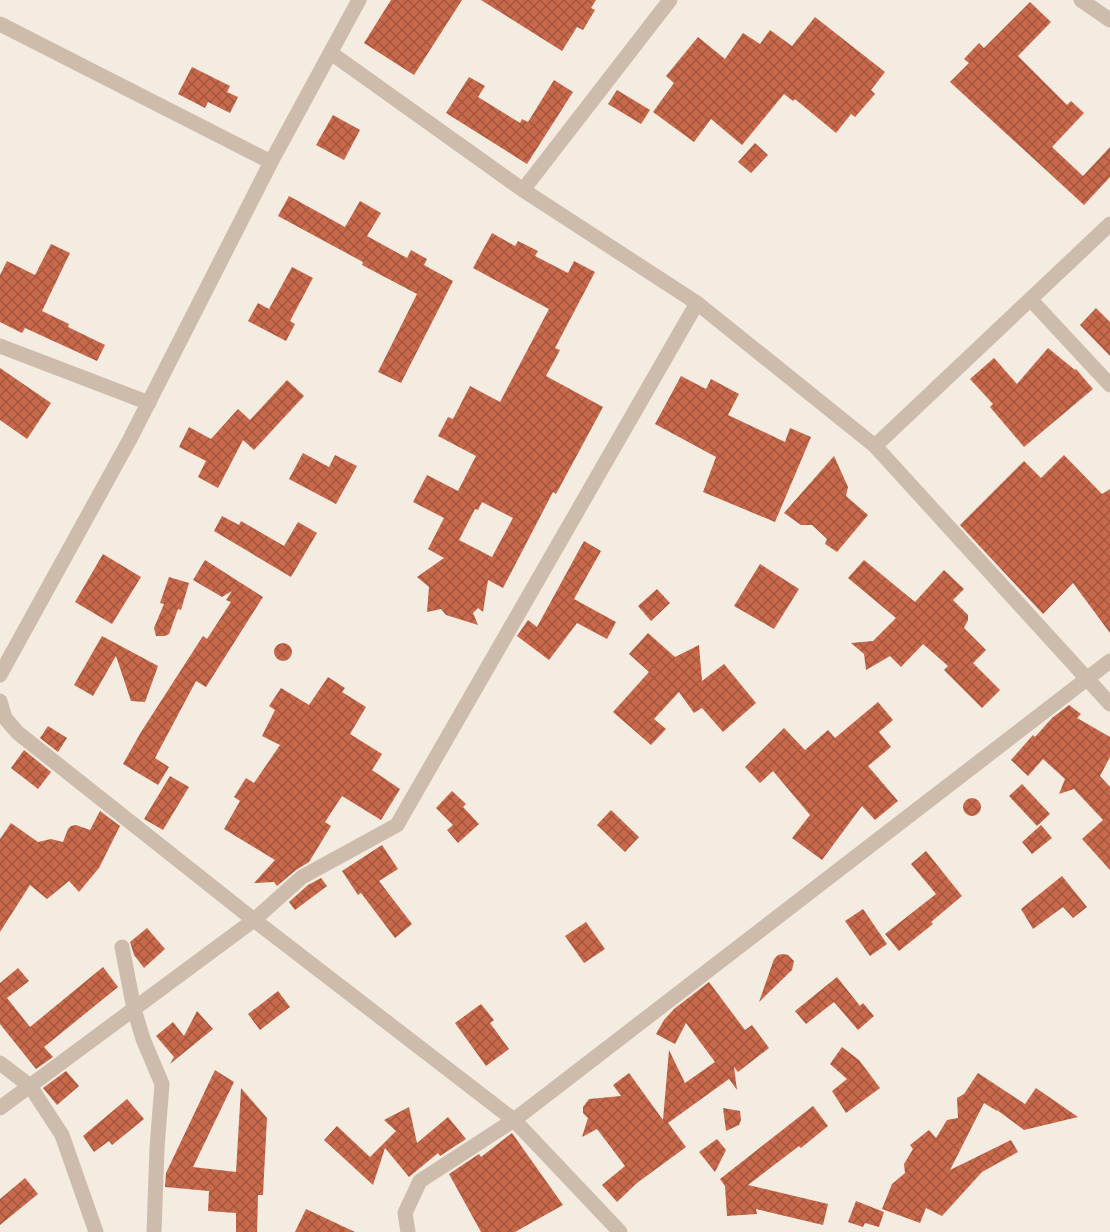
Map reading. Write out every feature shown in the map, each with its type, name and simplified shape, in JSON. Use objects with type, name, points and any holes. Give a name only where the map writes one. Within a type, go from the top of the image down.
[{"type":"street","points":[[0,675],[149,404],[271,162],[359,0]]},
{"type":"street","points":[[524,190],[670,0]]},
{"type":"street","points":[[1081,0],[1110,20]]},
{"type":"street","points":[[0,24],[271,162]]},
{"type":"street","points":[[331,53],[524,190],[697,303],[875,446],[1110,704]]},
{"type":"street","points":[[875,446],[1110,224]]},
{"type":"street","points":[[1031,300],[1110,385]]},
{"type":"street","points":[[0,1108],[254,920],[302,877],[398,825],[697,303]]},
{"type":"street","points":[[0,346],[149,404]]},
{"type":"street","points":[[408,1232],[405,1213],[420,1181],[514,1120],[1110,661]]},
{"type":"street","points":[[0,701],[5,718],[18,733],[254,920],[514,1120],[620,1232]]},
{"type":"street","points":[[122,947],[134,1009],[143,1039],[162,1084],[154,1232]]},
{"type":"street","points":[[0,1063],[30,1086],[62,1135],[96,1232]]},
{"type":"building","points":[[391,0],[462,0],[414,75],[364,43]]},
{"type":"building","points":[[481,0],[596,0],[591,8],[595,10],[583,30],[577,27],[562,51]]},
{"type":"building","points":[[1030,2],[1051,22],[1018,56],[1067,105],[1071,101],[1084,113],[1052,147],[1083,176],[1110,147],[1110,177],[1084,205],[950,82],[969,63],[964,59],[979,43],[984,48]]},
{"type":"building","points":[[815,17],[885,72],[871,90],[875,94],[855,117],[851,114],[836,133],[795,99],[793,101],[784,94],[742,145],[711,119],[694,142],[653,112],[674,83],[666,76],[698,37],[725,59],[743,33],[760,44],[770,30],[792,46]]},
{"type":"building","points":[[192,67],[230,86],[227,92],[238,97],[230,113],[208,102],[205,108],[178,94]]},
{"type":"building","points":[[469,77],[485,86],[478,97],[520,123],[522,119],[528,122],[554,80],[573,92],[527,164],[446,113]]},
{"type":"building","points":[[617,90],[650,110],[641,124],[608,104]]},
{"type":"building","points":[[333,115],[360,130],[344,160],[316,145]]},
{"type":"building","points":[[755,143],[768,155],[751,173],[738,162]]},
{"type":"building","points":[[289,196],[345,227],[360,201],[381,213],[367,236],[407,258],[411,250],[427,259],[424,265],[453,281],[401,383],[378,372],[417,294],[278,216]]},
{"type":"building","points":[[492,233],[515,246],[518,241],[538,251],[535,256],[568,273],[574,261],[595,272],[555,348],[560,350],[546,376],[603,407],[556,494],[553,492],[503,588],[488,580],[483,612],[478,608],[473,613],[478,625],[446,615],[441,609],[427,612],[429,587],[417,577],[444,558],[428,549],[444,518],[413,502],[427,475],[458,491],[476,456],[438,436],[448,417],[453,419],[470,386],[500,402],[549,309],[473,268]],"holes":[[[482,502],[513,518],[492,557],[459,540],[475,509],[478,510]]]},
{"type":"building","points":[[51,244],[70,253],[42,311],[105,345],[97,361],[25,328],[22,333],[0,322],[0,275],[7,261],[35,275]]},
{"type":"building","points":[[292,267],[313,278],[290,321],[295,324],[286,341],[248,321],[258,303],[269,309]]},
{"type":"building","points":[[1096,308],[1110,322],[1110,356],[1080,325]]},
{"type":"building","points":[[1048,348],[1076,369],[1093,389],[1024,447],[990,407],[993,404],[970,379],[994,358],[1017,384]]},
{"type":"building","points":[[0,368],[51,403],[27,439],[0,420]]},
{"type":"building","points":[[681,376],[706,389],[711,379],[739,394],[728,415],[785,442],[790,428],[811,437],[775,522],[703,492],[716,457],[655,424]]},
{"type":"building","points":[[287,380],[304,396],[254,450],[243,440],[218,488],[198,477],[206,461],[179,447],[189,427],[211,439],[238,409],[250,420]]},
{"type":"building","points":[[303,453],[329,467],[335,455],[357,466],[336,504],[289,479]]},
{"type":"building","points":[[1064,455],[1102,494],[1110,489],[1110,633],[1073,583],[1043,614],[960,525],[1024,461],[1041,478]]},
{"type":"building","points":[[834,456],[848,487],[846,496],[868,515],[837,552],[825,544],[827,539],[812,525],[801,525],[784,513]]},
{"type":"building","points":[[222,516],[239,525],[241,521],[284,546],[298,522],[317,533],[291,577],[214,531]]},
{"type":"building","points":[[584,541],[601,551],[574,599],[616,622],[607,639],[577,623],[549,660],[517,636],[528,620],[537,627]]},
{"type":"building","points":[[103,554],[141,577],[112,624],[75,602]]},
{"type":"building","points":[[205,560],[263,597],[206,687],[196,681],[155,758],[169,767],[158,785],[123,764],[203,636],[207,639],[231,602],[226,600],[232,591],[222,597],[193,580]]},
{"type":"building","points":[[864,560],[915,602],[944,570],[964,589],[953,600],[968,615],[964,628],[986,650],[973,663],[1000,690],[982,708],[944,670],[948,666],[923,644],[901,667],[890,656],[866,670],[864,654],[851,643],[873,641],[896,618],[848,578]]},
{"type":"building","points":[[760,564],[799,589],[774,629],[734,606]]},
{"type":"building","points":[[169,577],[189,583],[181,610],[178,609],[169,634],[156,636],[154,628],[164,604],[160,603]]},
{"type":"building","points":[[657,589],[670,603],[651,621],[638,606]]},
{"type":"building","points":[[648,633],[675,657],[699,645],[702,681],[724,664],[756,703],[723,732],[702,708],[694,713],[679,692],[654,719],[666,729],[651,745],[613,712],[649,672],[629,654]]},
{"type":"building","points":[[102,636],[158,666],[145,702],[131,701],[116,656],[93,696],[74,685]]},
{"type":"building","points":[[279,643],[287,643],[292,648],[290,659],[279,661],[274,656],[274,648]]},
{"type":"building","points":[[328,677],[345,688],[342,692],[366,707],[350,734],[382,754],[372,770],[400,789],[381,820],[342,796],[325,822],[331,826],[309,862],[277,886],[274,882],[254,883],[275,860],[224,829],[240,801],[234,797],[246,778],[254,783],[280,745],[262,736],[275,710],[269,706],[281,688],[309,705]]},
{"type":"building","points":[[878,702],[893,720],[879,732],[891,747],[868,766],[898,801],[875,820],[862,806],[822,860],[792,838],[810,815],[773,771],[760,783],[745,767],[784,728],[805,750],[828,730],[835,738]]},
{"type":"building","points":[[1069,705],[1081,714],[1077,718],[1110,737],[1110,757],[1100,776],[1110,787],[1110,870],[1082,839],[1103,820],[1074,789],[1059,794],[1065,779],[1043,759],[1028,776],[1011,760],[1033,735],[1035,737],[1052,718]]},
{"type":"building","points":[[48,726],[67,738],[58,752],[40,738]]},
{"type":"building","points":[[24,750],[51,772],[38,789],[11,768]]},
{"type":"building","points":[[170,776],[189,787],[163,830],[144,819]]},
{"type":"building","points":[[1022,784],[1050,814],[1037,826],[1009,796]]},
{"type":"building","points":[[452,791],[466,804],[463,807],[479,824],[458,843],[447,830],[453,825],[436,808]]},
{"type":"building","points":[[968,798],[976,798],[981,803],[979,814],[968,816],[963,811],[963,803]]},
{"type":"building","points":[[611,810],[639,837],[625,852],[597,825]]},
{"type":"building","points":[[100,811],[120,826],[99,868],[79,892],[69,881],[47,899],[30,885],[0,932],[0,839],[11,823],[38,842],[51,839],[63,842],[71,826],[76,825],[90,830]]},
{"type":"building","points":[[1041,825],[1052,838],[1032,854],[1022,842]]},
{"type":"building","points":[[382,845],[398,869],[379,881],[412,924],[395,938],[361,893],[358,895],[342,871]]},
{"type":"building","points":[[926,851],[962,896],[931,922],[933,924],[899,951],[885,934],[936,894],[911,864]]},
{"type":"building","points":[[1062,876],[1087,907],[1073,918],[1063,907],[1033,929],[1021,909]]},
{"type":"building","points":[[321,878],[327,886],[295,910],[289,902],[308,885]]},
{"type":"building","points":[[863,909],[887,944],[870,956],[845,921]]},
{"type":"building","points":[[586,922],[605,949],[584,963],[565,936]]},
{"type":"building","points":[[147,928],[165,949],[144,968],[134,955],[130,942]]},
{"type":"building","points":[[783,954],[788,955],[794,961],[792,970],[759,1002],[774,959]]},
{"type":"building","points":[[103,967],[118,987],[44,1047],[53,1057],[36,1069],[0,1024],[0,983],[18,968],[29,981],[7,998],[30,1027]]},
{"type":"building","points":[[837,977],[860,1006],[863,1003],[874,1016],[858,1030],[834,1002],[806,1024],[795,1011]]},
{"type":"building","points":[[709,982],[745,1030],[752,1025],[769,1048],[738,1072],[734,1067],[737,1090],[729,1079],[668,1123],[686,1147],[637,1183],[617,1202],[602,1185],[625,1166],[597,1129],[582,1137],[588,1118],[583,1113],[583,1107],[589,1099],[621,1096],[613,1085],[629,1073],[663,1120],[669,1050],[685,1083],[715,1062],[686,1023],[675,1044],[656,1034],[674,1009]]},
{"type":"building","points":[[278,991],[290,1007],[260,1030],[248,1014]]},
{"type":"building","points":[[481,1004],[494,1020],[490,1023],[509,1049],[486,1066],[455,1023]]},
{"type":"building","points":[[197,1011],[213,1029],[170,1064],[174,1057],[156,1036],[173,1022],[184,1036]]},
{"type":"building","points":[[842,1047],[859,1060],[880,1088],[846,1113],[832,1091],[847,1079],[830,1064]]},
{"type":"building","points":[[215,1070],[234,1082],[193,1167],[236,1172],[241,1088],[267,1118],[263,1195],[258,1195],[257,1232],[236,1232],[236,1213],[208,1211],[209,1191],[165,1187],[166,1173]]},
{"type":"building","points":[[66,1071],[79,1086],[57,1105],[43,1088]]},
{"type":"building","points":[[978,1073],[1025,1104],[1036,1088],[1078,1117],[1024,1130],[984,1103],[950,1170],[1011,1140],[1018,1152],[982,1172],[942,1216],[926,1208],[920,1223],[882,1209],[892,1184],[905,1173],[904,1164],[913,1149],[910,1145],[929,1130],[936,1138],[947,1120],[958,1118],[957,1098],[964,1094]]},
{"type":"building","points":[[127,1099],[144,1119],[112,1145],[109,1141],[94,1152],[83,1136]]},
{"type":"building","points":[[813,1106],[828,1126],[748,1185],[828,1204],[823,1225],[756,1209],[757,1214],[727,1216],[725,1186],[720,1179]]},
{"type":"building","points":[[409,1107],[417,1143],[448,1117],[466,1139],[440,1156],[438,1153],[409,1177],[385,1148],[373,1185],[324,1140],[337,1126],[370,1157],[396,1131],[384,1120]]},
{"type":"building","points":[[723,1108],[740,1111],[739,1125],[726,1131]]},
{"type":"building","points":[[512,1133],[563,1205],[515,1232],[481,1232],[449,1174],[479,1154],[481,1157]]},
{"type":"building","points":[[717,1139],[726,1150],[715,1172],[699,1152]]},
{"type":"building","points":[[25,1178],[38,1194],[0,1225],[0,1199]]},
{"type":"building","points":[[856,1201],[884,1212],[879,1227],[865,1223],[863,1227],[848,1222]]},
{"type":"building","points":[[306,1209],[355,1232],[295,1232]]}]
